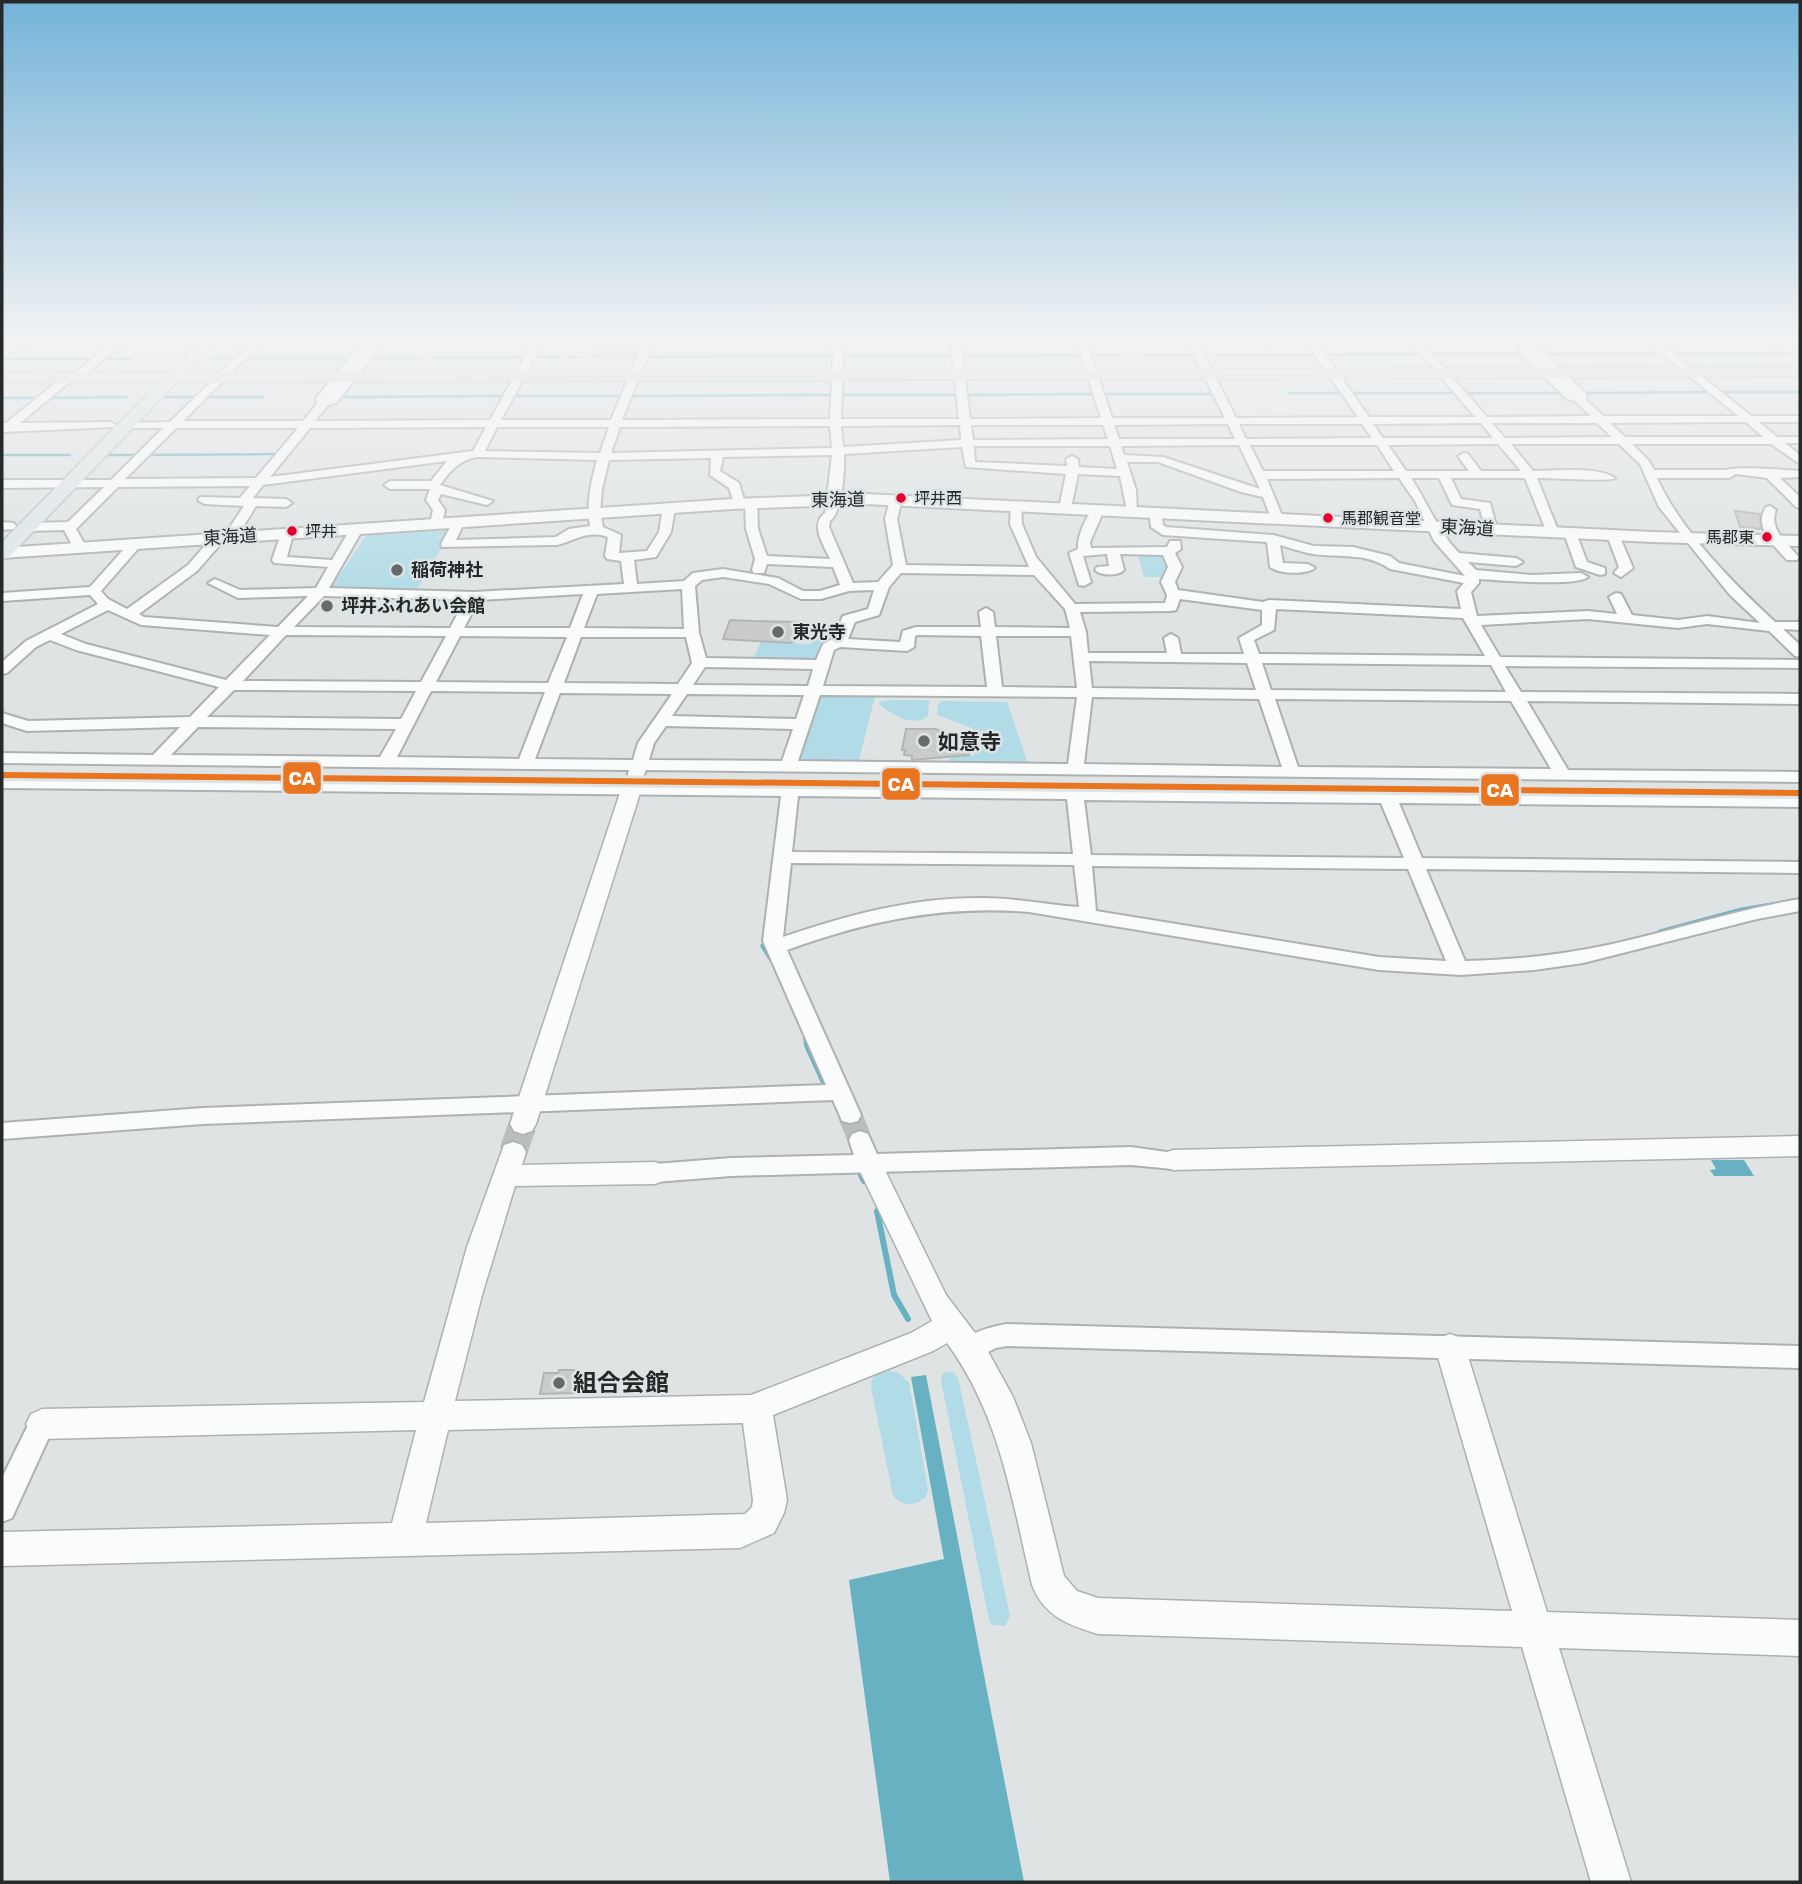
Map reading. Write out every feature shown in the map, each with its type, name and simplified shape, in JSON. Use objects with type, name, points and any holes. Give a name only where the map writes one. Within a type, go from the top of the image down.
[{"type":"main road","points":[[2,553],[10,529],[60,484],[118,425]]},
{"type":"main road","name":"東海道","points":[[2,553],[485,521],[595,521],[669,508],[833,500],[896,500],[1277,517],[1613,536],[1778,540],[1796,549]]},
{"type":"street","points":[[10,529],[71,526],[173,425]]},
{"type":"street","points":[[4,428],[184,425]]},
{"type":"street","points":[[130,613],[153,600],[225,538],[260,482],[306,425]]},
{"type":"street","points":[[477,454],[493,425]]},
{"type":"street","points":[[595,521],[596,483],[616,425]]},
{"type":"street","points":[[836,425],[839,465],[831,515],[824,520],[823,527],[832,543],[834,556],[840,563],[848,587]]},
{"type":"street","points":[[965,425],[970,465],[1124,473]]},
{"type":"street","points":[[1108,425],[1130,490],[1133,511]]},
{"type":"street","points":[[1234,425],[1277,517]]},
{"type":"street","points":[[1368,425],[1424,505],[1440,541],[1472,578]]},
{"type":"street","points":[[1487,425],[1520,455],[1581,564],[1600,571]]},
{"type":"street","points":[[1605,425],[1645,463],[1652,474],[1658,496],[1742,601],[1800,653]]},
{"type":"street","points":[[1756,425],[1800,460]]},
{"type":"street","points":[[2,484],[260,482],[477,454],[604,457],[839,451],[967,443],[1800,440]]},
{"type":"street","points":[[1065,508],[1067,488],[1075,471],[1068,443]]},
{"type":"street","points":[[718,454],[714,472],[735,486],[745,503],[762,559],[754,577]]},
{"type":"street","points":[[436,524],[439,510],[432,500],[436,488],[447,467],[462,456]]},
{"type":"street","points":[[1119,458],[1159,459],[1245,489],[1268,494]]},
{"type":"street","points":[[1259,475],[1403,475],[1446,469],[1466,460],[1478,475]]},
{"type":"street","points":[[1446,469],[1478,475],[1581,474],[1609,478]]},
{"type":"street","points":[[1446,469],[1456,502],[1486,506],[1491,529]]},
{"type":"street","points":[[1652,474],[1729,474],[1733,470],[1800,474]]},
{"type":"street","points":[[1770,474],[1800,504]]},
{"type":"street","points":[[147,494],[158,483]]},
{"type":"street","points":[[390,485],[436,488],[487,501]]},
{"type":"street","points":[[204,500],[286,503]]},
{"type":"street","points":[[838,643],[846,631],[848,619],[874,612],[882,586],[898,569],[900,560],[891,519],[896,500]]},
{"type":"street","points":[[1017,506],[1015,520],[1022,541],[1038,571],[1072,608],[1079,632],[1085,692],[1075,770]]},
{"type":"street","points":[[595,521],[615,535],[612,556],[651,554],[666,532],[669,508]]},
{"type":"street","points":[[1085,552],[1084,542],[1098,509]]},
{"type":"street","points":[[1770,510],[1766,520],[1778,540]]},
{"type":"street","points":[[1155,512],[1158,529],[1172,533],[1273,539],[1314,550],[1353,551],[1385,559],[1395,566],[1472,578],[1581,577]]},
{"type":"street","points":[[475,544],[485,521]]},
{"type":"street","points":[[447,544],[557,541],[568,538],[595,521]]},
{"type":"street","points":[[438,559],[458,523]]},
{"type":"street","points":[[71,526],[78,543],[75,547]]},
{"type":"street","points":[[158,760],[320,592],[357,529]]},
{"type":"street","points":[[1084,582],[1076,553],[1112,550],[1168,551],[1174,549],[1172,533]]},
{"type":"street","points":[[287,534],[279,560],[337,564]]},
{"type":"street","points":[[1613,536],[1626,568],[1621,573]]},
{"type":"street","points":[[1273,539],[1277,567],[1308,568]]},
{"type":"street","points":[[2,597],[94,591],[137,543]]},
{"type":"street","points":[[1102,570],[1117,570],[1112,550]]},
{"type":"street","points":[[1168,551],[1175,567],[1168,582],[1174,594],[1269,607]]},
{"type":"street","points":[[627,557],[631,588]]},
{"type":"street","points":[[1455,557],[1516,562]]},
{"type":"street","points":[[762,559],[797,563],[840,563]]},
{"type":"street","points":[[898,569],[1038,571]]},
{"type":"street","points":[[405,1539],[436,1417],[513,1151],[646,744],[699,662],[692,633],[688,585],[693,578],[704,575],[734,573],[773,581],[801,595],[821,595],[848,587],[882,586]]},
{"type":"street","points":[[1472,578],[1464,591],[1470,617],[1563,775]]},
{"type":"street","points":[[151,580],[173,582]]},
{"type":"street","points":[[215,583],[238,594],[320,592],[474,596],[688,585]]},
{"type":"street","points":[[526,764],[592,590]]},
{"type":"street","points":[[94,591],[107,605],[130,613],[141,621],[266,631],[692,633]]},
{"type":"street","points":[[1072,608],[1171,607],[1174,594]]},
{"type":"street","points":[[386,762],[474,596]]},
{"type":"street","points":[[1616,597],[1627,619]]},
{"type":"street","points":[[1292,772],[1247,638],[1269,627],[1269,607],[1274,602],[1470,617],[1588,615],[1678,624],[1707,620],[1763,628],[1800,626]]},
{"type":"street","points":[[2,670],[19,653],[48,635],[107,605]]},
{"type":"street","points":[[986,611],[995,692]]},
{"type":"street","points":[[788,767],[811,690],[828,647],[838,643],[907,648],[908,634],[916,631],[1079,632]]},
{"type":"street","points":[[48,635],[81,648],[229,685],[1800,699]]},
{"type":"street","points":[[1171,638],[1175,658]]},
{"type":"street","points":[[2,650],[19,653]]},
{"type":"street","points":[[1083,657],[1800,664]]},
{"type":"street","points":[[699,662],[821,666]]},
{"type":"street","points":[[2,718],[27,726],[193,722],[407,724]]},
{"type":"street","points":[[661,721],[800,724]]},
{"type":"street","points":[[2,758],[1800,778]]},
{"type":"street","points":[[2,783],[1800,802]]},
{"type":"street","points":[[790,792],[773,941],[850,1115]]},
{"type":"street","points":[[1075,794],[1088,907],[1086,915]]},
{"type":"street","points":[[1388,798],[1458,968]]},
{"type":"street","points":[[783,857],[1800,867]]},
{"type":"street","points":[[775,947],[900,912],[941,905],[1004,905],[1086,915],[1231,941],[1382,963],[1458,968],[1577,958],[1747,915],[1800,905]]},
{"type":"street","points":[[2,1132],[203,1116],[841,1092]]},
{"type":"street","points":[[513,1151],[655,1173],[865,1151],[1138,1156],[1173,1160],[1800,1146]]},
{"type":"street","points":[[865,1151],[928,1288],[987,1375],[1007,1419],[1045,1574],[1056,1594],[1075,1609],[1098,1616],[1800,1638]]},
{"type":"street","points":[[2,1507],[42,1424],[727,1411],[755,1408],[922,1342],[961,1337],[991,1338],[1007,1335],[1800,1357]]},
{"type":"street","points":[[1450,1348],[1611,1882]]},
{"type":"street","points":[[2,1549],[752,1530],[763,1522],[769,1512],[770,1500],[755,1408]]},
{"type":"shaded area","points":[[448,526],[453,529],[416,591],[330,589],[368,533]]},
{"type":"shaded area","points":[[1137,552],[1163,553],[1171,567],[1167,577],[1144,577]]},
{"type":"shaded area","points":[[827,623],[838,625],[837,633],[820,645],[813,662],[752,662],[761,642],[810,644]]},
{"type":"shaded area","points":[[875,696],[858,764],[797,763],[817,697]]},
{"type":"shaded area","points":[[889,700],[929,700],[928,716],[916,721],[903,719],[879,704]]},
{"type":"shaded area","points":[[942,701],[1007,702],[1028,764],[948,762],[951,757],[974,755],[977,750],[972,728],[937,715],[938,705]]},
{"type":"shaded area","points":[[1711,1160],[1744,1160],[1754,1176],[1714,1176],[1710,1170],[1716,1169]]},
{"type":"shaded area","points":[[888,1371],[898,1372],[909,1383],[928,1489],[926,1497],[914,1504],[905,1504],[893,1496],[871,1387],[876,1375]]},
{"type":"shaded area","points":[[953,1372],[958,1378],[1010,1616],[1005,1626],[992,1625],[989,1620],[941,1381],[942,1374]]},
{"type":"shaded area","points":[[926,1375],[1024,1882],[890,1882],[849,1580],[944,1559],[911,1377]]},
{"type":"building","points":[[1735,511],[1760,514],[1761,529],[1740,527]]},
{"type":"building","name":"東光寺","points":[[730,620],[800,622],[795,641],[790,643],[723,639]]},
{"type":"building","name":"如意寺","points":[[906,729],[935,729],[946,732],[945,737],[966,736],[969,755],[912,760],[912,756],[904,755],[905,750],[902,750]]},
{"type":"building","name":"組合会館","points":[[559,1370],[578,1370],[574,1393],[540,1394],[544,1373],[558,1373]]},
{"type":"waterway","points":[[146,455],[278,454]]},
{"type":"waterway","points":[[2,455],[70,455]]},
{"type":"waterway","points":[[108,455],[140,455]]},
{"type":"waterway","points":[[1660,932],[1742,910],[1800,900]]},
{"type":"waterway","points":[[765,945],[763,946],[773,962]]},
{"type":"waterway","points":[[806,1034],[807,1045],[827,1089]]},
{"type":"waterway","points":[[860,1173],[864,1181]]},
{"type":"waterway","points":[[877,1211],[894,1295],[908,1319]]},
{"type":"tunnel","points":[[850,1115],[860,1140]]},
{"type":"tunnel","points":[[513,1152],[523,1124]]},
{"type":"transit line","name":"CA","points":[[2,775],[1800,793]]},
{"type":"place","name":"坪井西","points":[[901,498]]},
{"type":"place","name":"馬郡観音堂","points":[[1328,518]]},
{"type":"place","name":"坪井","points":[[292,531]]},
{"type":"place","name":"馬郡東","points":[[1767,537]]},
{"type":"place","name":"稲荷神社","points":[[397,570]]},
{"type":"place","name":"坪井ふれあい会館","points":[[327,606]]},
{"type":"place","name":"東光寺","points":[[778,632]]},
{"type":"place","name":"如意寺","points":[[924,741]]},
{"type":"place","name":"組合会館","points":[[559,1383]]}]
